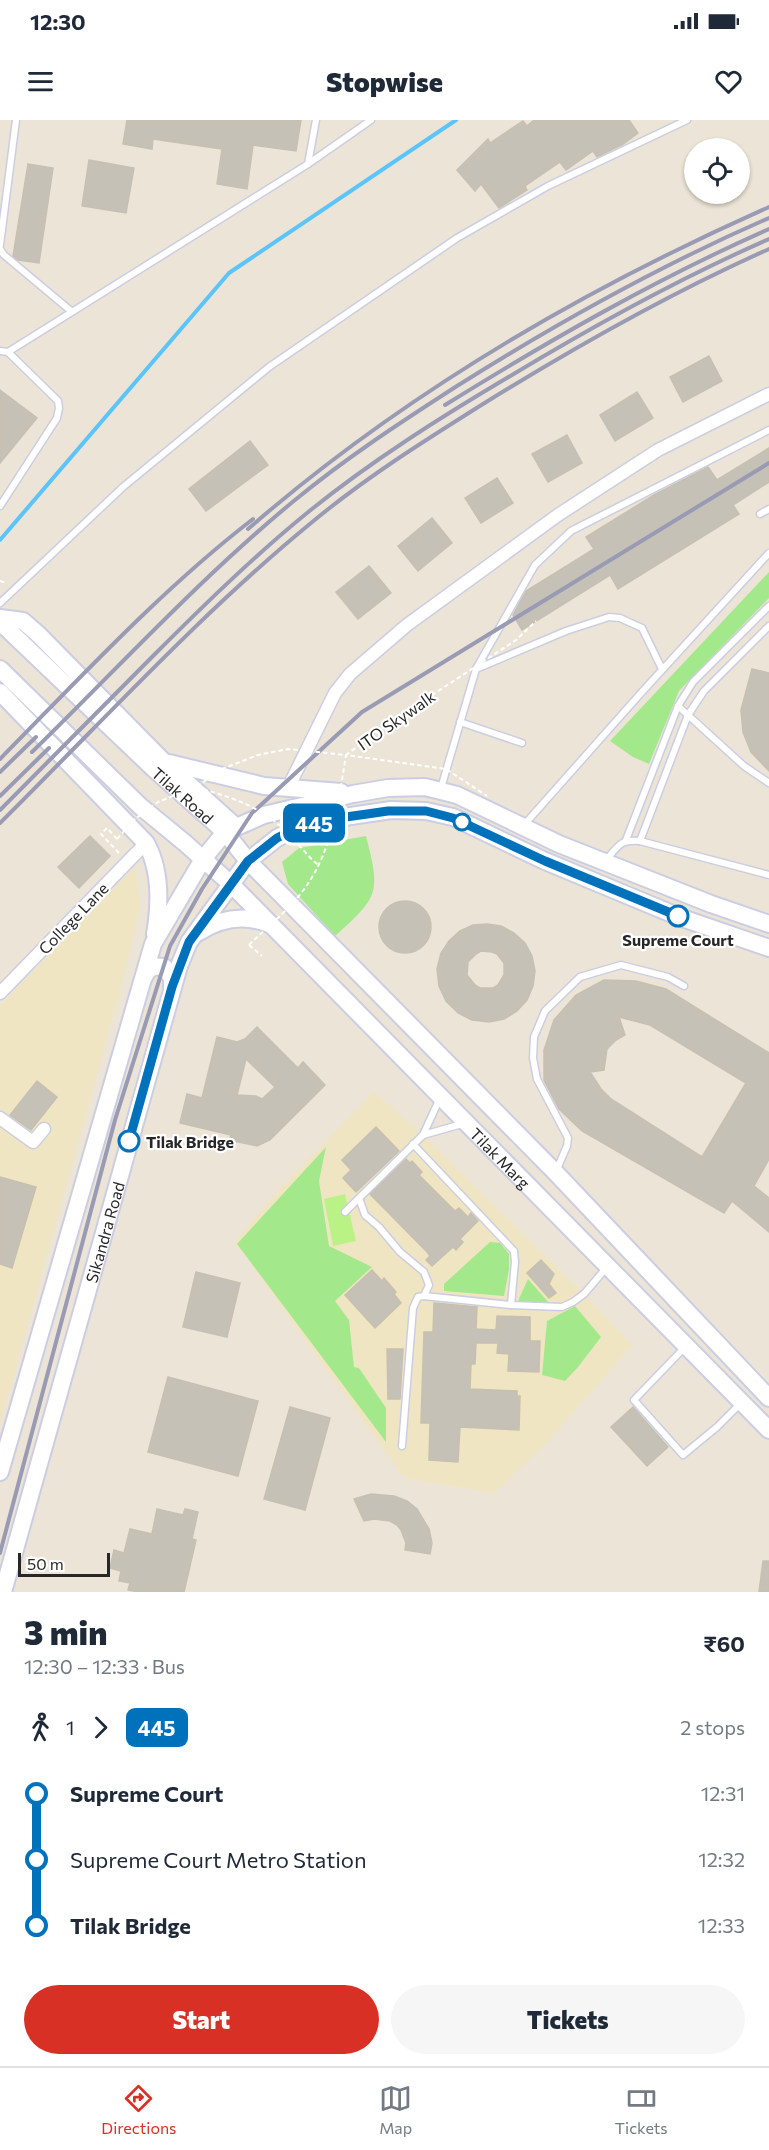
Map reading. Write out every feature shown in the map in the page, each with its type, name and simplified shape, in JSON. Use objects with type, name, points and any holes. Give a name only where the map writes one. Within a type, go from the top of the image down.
[{"type":"main road","points":[[0,620],[23,621],[35,631],[231,829],[264,815],[354,794],[388,788],[425,787],[458,795],[559,844],[711,904],[769,924]]},
{"type":"main road","name":"Tilak Road","points":[[0,620],[141,756],[231,829]]},
{"type":"main road","points":[[0,669],[140,806],[203,859]]},
{"type":"main road","points":[[0,692],[146,843],[156,867],[158,886],[157,923],[153,944]]},
{"type":"main road","points":[[163,761],[264,786],[354,794]]},
{"type":"main road","points":[[388,788],[388,811]]},
{"type":"main road","points":[[126,820],[140,806]]},
{"type":"main road","name":"Sikandra Road","points":[[3,1592],[179,966],[194,935],[248,861],[277,838],[299,827],[332,819],[388,811],[426,811],[453,818],[545,861],[682,918],[769,948]]},
{"type":"main road","name":"Sikandra Road","points":[[0,1472],[153,944],[203,859],[231,829]]},
{"type":"main road","name":"Tilak Marg","points":[[231,829],[248,861],[555,1172],[769,1398]]},
{"type":"main road","name":"Tilak Marg","points":[[203,859],[232,885],[769,1431]]},
{"type":"main road","points":[[194,935],[210,925],[232,919],[255,920],[269,924]]},
{"type":"main road","points":[[144,976],[147,970],[153,967],[164,967],[172,978],[172,987]]},
{"type":"main road","points":[[588,1247],[607,1227]]},
{"type":"street","points":[[288,788],[335,693],[350,674],[407,625],[558,515],[658,450],[769,394]]},
{"type":"street","name":"College Lane","points":[[0,993],[146,843]]},
{"type":"street","points":[[0,1119],[33,1142],[44,1129]]},
{"type":"lane","points":[[16,120],[0,247],[4,255],[71,311]]},
{"type":"lane","points":[[308,164],[316,120]]},
{"type":"lane","points":[[8,352],[308,164],[371,120]]},
{"type":"lane","points":[[0,603],[123,487],[269,368],[458,238],[548,186],[687,120]]},
{"type":"lane","points":[[0,351],[8,352],[58,401],[59,408],[57,418],[0,506]]},
{"type":"lane","points":[[440,791],[476,669],[535,566],[571,531],[769,430]]},
{"type":"lane","points":[[760,514],[769,509]]},
{"type":"lane","points":[[523,826],[662,669],[769,553]]},
{"type":"lane","points":[[627,840],[678,706],[693,682],[769,606]]},
{"type":"lane","points":[[476,669],[566,631],[609,617],[620,618],[642,628],[662,669]]},
{"type":"lane","points":[[640,841],[688,715],[704,691],[769,626]]},
{"type":"lane","points":[[678,706],[744,766],[769,783]]},
{"type":"lane","points":[[460,722],[522,743]]},
{"type":"lane","points":[[604,862],[618,845],[627,840],[640,841],[769,875]]},
{"type":"lane","points":[[555,1172],[567,1146],[568,1138],[537,1079],[533,1058],[534,1037],[545,1011],[580,977],[621,965],[668,977],[684,986]]},
{"type":"lane","points":[[345,1212],[423,1135],[441,1097]]},
{"type":"lane","points":[[423,1135],[466,1123]]},
{"type":"lane","points":[[413,1144],[514,1251],[511,1305]]},
{"type":"lane","points":[[359,1198],[365,1215],[379,1227],[400,1252],[424,1272],[429,1285],[424,1296]]},
{"type":"lane","points":[[402,1446],[412,1308],[418,1298],[424,1296],[511,1305],[562,1307],[584,1294],[608,1267]]},
{"type":"lane","points":[[686,1346],[634,1400],[683,1455],[717,1427],[741,1402]]},
{"type":"path","points":[[0,581],[6,583]]},
{"type":"path","name":"ITO Skywalk","points":[[128,862],[101,834],[107,828],[117,839],[135,819],[158,802],[196,787],[222,769],[258,754],[288,749],[346,755],[388,724],[516,640],[536,621]]},
{"type":"path","points":[[262,956],[249,945],[299,896],[318,865],[332,831],[346,755],[446,769],[487,796]]},
{"type":"path","points":[[196,787],[232,797],[256,809],[280,825],[318,865]]},
{"type":"shaded area","points":[[136,866],[140,907],[125,972],[0,1424],[0,1006]]},
{"type":"shaded area","points":[[374,1092],[423,1135],[584,1294],[632,1345],[546,1444],[494,1493],[404,1478],[235,1242],[277,1191]]},
{"type":"green space","points":[[769,572],[769,598],[679,691],[649,764],[633,757],[610,741]]},
{"type":"green space","points":[[366,836],[374,871],[372,893],[368,903],[335,936],[288,884],[282,862],[299,848]]},
{"type":"green space","points":[[326,1147],[319,1181],[329,1246],[372,1267],[335,1301],[349,1320],[354,1367],[359,1368],[386,1408],[386,1442],[237,1244]]},
{"type":"green space","points":[[345,1194],[356,1241],[333,1246],[324,1199]]},
{"type":"green space","points":[[490,1242],[500,1243],[509,1254],[504,1296],[444,1291],[444,1284]]},
{"type":"green space","points":[[528,1279],[549,1303],[518,1301]]},
{"type":"green space","points":[[575,1306],[601,1337],[565,1381],[542,1375],[547,1321]]},
{"type":"building","points":[[127,120],[301,120],[296,151],[253,145],[247,189],[217,184],[222,149],[153,139],[152,149],[123,144]]},
{"type":"building","points":[[534,120],[629,120],[638,133],[623,144],[597,157],[593,151],[566,170],[560,162],[525,186],[527,190],[499,208],[481,184],[475,191],[457,170],[488,139],[490,143],[523,121],[527,126]]},
{"type":"building","points":[[89,160],[134,168],[126,213],[82,206]]},
{"type":"building","points":[[28,164],[53,168],[39,263],[18,260],[13,256]]},
{"type":"building","points":[[709,356],[722,381],[683,402],[670,377]]},
{"type":"building","points":[[0,390],[37,418],[0,463]]},
{"type":"building","points":[[637,392],[653,418],[615,441],[600,415]]},
{"type":"building","points":[[567,435],[582,463],[548,482],[532,454]]},
{"type":"building","points":[[250,441],[268,465],[206,511],[189,489]]},
{"type":"building","points":[[769,448],[769,482],[733,505],[739,514],[618,589],[610,575],[522,630],[513,615],[526,591],[594,549],[586,537],[654,495],[708,467],[717,480]]},
{"type":"building","points":[[497,478],[513,503],[481,523],[465,498]]},
{"type":"building","points":[[432,518],[452,543],[418,571],[398,546]]},
{"type":"building","points":[[369,566],[391,593],[358,619],[336,592]]},
{"type":"building","points":[[752,669],[769,673],[769,771],[751,752],[743,732],[741,710]]},
{"type":"building","points":[[90,836],[110,856],[79,888],[58,867]]},
{"type":"building","points":[[400,901],[410,901],[424,908],[431,927],[424,946],[410,953],[400,953],[390,949],[383,942],[379,932],[379,922],[383,912],[390,905]]},
{"type":"building","points":[[473,925],[501,926],[514,933],[525,943],[532,956],[535,971],[533,986],[527,1000],[517,1011],[504,1019],[489,1022],[472,1020],[458,1013],[446,1001],[439,986],[437,969],[441,953],[460,931]],"holes":[[[481,951],[497,954],[504,963],[504,975],[498,985],[493,988],[480,988],[467,975],[468,962]]]},
{"type":"building","points":[[604,980],[636,981],[666,989],[769,1053],[769,1159],[754,1186],[769,1198],[769,1232],[732,1201],[724,1213],[582,1131],[559,1109],[544,1080],[544,1050],[554,1020],[576,995]],"holes":[[[619,1017],[650,1025],[746,1083],[702,1157],[611,1099],[590,1072],[604,1070],[607,1049],[625,1035]]]},
{"type":"building","points":[[257,1027],[298,1068],[303,1062],[325,1085],[270,1140],[257,1146],[229,1140],[231,1135],[180,1123],[187,1094],[202,1098],[217,1037],[237,1042],[245,1039]],"holes":[[[246,1059],[275,1087],[262,1099],[256,1096],[237,1095]]]},
{"type":"building","points":[[37,1081],[57,1097],[31,1130],[10,1115]]},
{"type":"building","points":[[376,1127],[399,1151],[356,1192],[343,1178],[351,1170],[342,1160]]},
{"type":"building","points":[[406,1159],[410,1163],[412,1161],[422,1172],[419,1175],[455,1211],[459,1208],[468,1217],[471,1213],[478,1221],[460,1239],[463,1242],[456,1250],[453,1247],[432,1266],[426,1260],[430,1256],[427,1252],[370,1194]]},
{"type":"building","points":[[0,1177],[36,1187],[12,1268],[0,1264]]},
{"type":"building","points":[[541,1260],[554,1274],[549,1284],[556,1293],[549,1298],[527,1273]]},
{"type":"building","points":[[372,1270],[382,1281],[384,1278],[396,1292],[394,1294],[401,1303],[375,1328],[345,1295]]},
{"type":"building","points":[[196,1272],[240,1283],[227,1337],[183,1327]]},
{"type":"building","points":[[434,1303],[477,1307],[476,1329],[496,1330],[497,1316],[530,1317],[530,1341],[540,1341],[539,1372],[508,1371],[509,1354],[497,1353],[498,1343],[476,1343],[475,1364],[471,1364],[470,1389],[517,1391],[517,1396],[520,1396],[519,1430],[460,1427],[458,1462],[429,1460],[430,1423],[421,1423],[424,1332],[433,1332]]},
{"type":"building","points":[[387,1349],[403,1349],[400,1399],[388,1399]]},
{"type":"building","points":[[168,1377],[258,1401],[238,1476],[148,1452]]},
{"type":"building","points":[[290,1407],[330,1418],[305,1510],[264,1499]]},
{"type":"building","points":[[633,1407],[668,1447],[647,1466],[611,1427]]},
{"type":"building","points":[[371,1494],[394,1496],[407,1501],[417,1509],[429,1529],[432,1543],[430,1554],[405,1550],[406,1543],[401,1530],[390,1521],[374,1519],[364,1521],[354,1499]]},
{"type":"building","points":[[157,1509],[183,1515],[185,1509],[198,1512],[192,1539],[196,1540],[184,1592],[128,1590],[130,1583],[119,1581],[121,1571],[110,1568],[114,1550],[124,1553],[130,1529],[152,1534]]},
{"type":"building","points":[[763,1561],[769,1561],[769,1592],[759,1592]]},
{"type":"waterway","points":[[0,540],[229,273],[456,120]]},
{"type":"railway","points":[[248,529],[368,434],[431,390],[496,349],[630,273],[769,207]]},
{"type":"railway","points":[[32,752],[226,560],[295,500],[354,455],[457,386],[571,318],[649,275],[769,218]]},
{"type":"railway","points":[[445,405],[604,311],[685,268],[769,229]]},
{"type":"railway","points":[[0,810],[229,582],[287,530],[356,475],[433,423],[575,338],[670,286],[769,239]]},
{"type":"railway","points":[[0,823],[152,669],[230,594],[311,523],[352,491],[395,460],[553,362],[659,302],[769,249]]},
{"type":"railway","points":[[0,1553],[115,1120],[170,946],[202,889],[252,813],[362,712],[769,463]]},
{"type":"railway","points":[[0,759],[154,605],[219,546],[253,519]]},
{"type":"railway","points":[[0,772],[36,737]]},
{"type":"railway","points":[[0,796],[49,748]]},
{"type":"bus line","name":"445","points":[[129,1141],[172,987],[189,942],[248,861],[277,838],[299,827],[332,819],[388,811],[426,811],[453,818],[545,861],[678,916]]},
{"type":"place","name":"Supreme Court","points":[[678,916]]},
{"type":"place","name":"Tilak Bridge","points":[[129,1141]]}]
